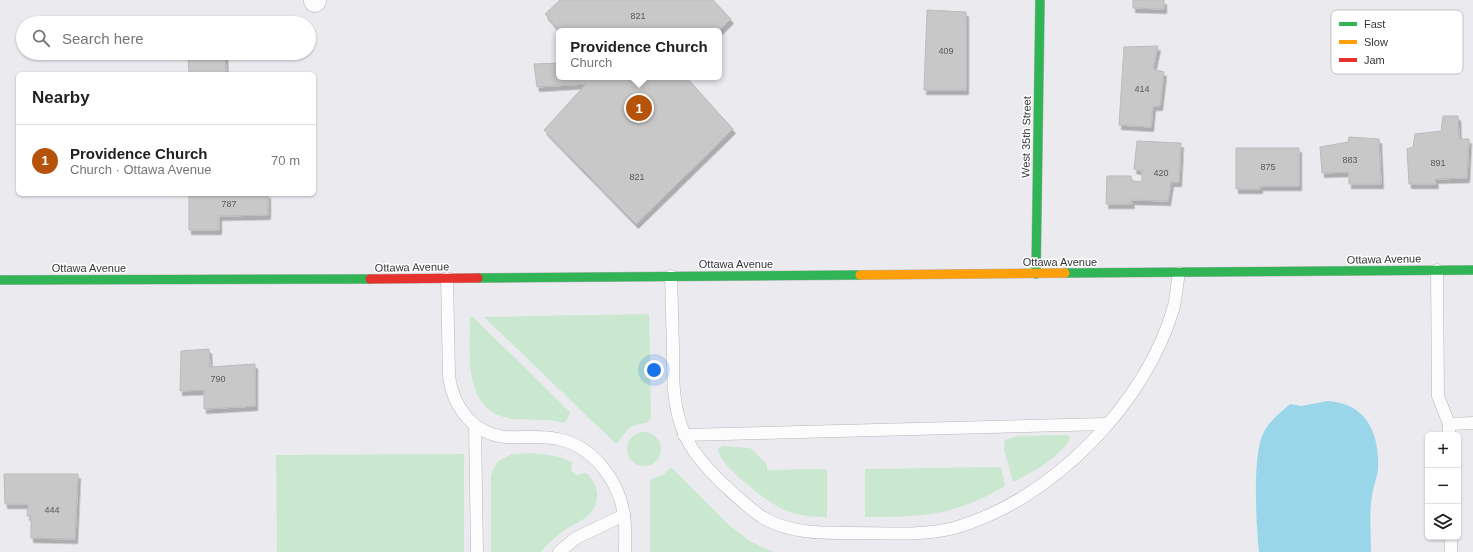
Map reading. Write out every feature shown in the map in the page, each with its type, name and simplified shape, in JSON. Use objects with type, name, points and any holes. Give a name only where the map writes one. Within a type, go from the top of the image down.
[{"type":"street","name":"West 35th Street","points":[[1036,274],[1040,0]]},
{"type":"street","name":"Ottawa Avenue","points":[[0,280],[1179,274],[1473,270]]},
{"type":"lane","points":[[1437,270],[1438,396],[1449,429],[1473,423]]},
{"type":"lane","points":[[671,276],[674,398],[684,435],[706,466],[746,506],[763,518],[783,526],[803,532],[824,534],[933,532],[971,523],[1005,506],[1041,485],[1078,455],[1108,424],[1144,376],[1159,346],[1174,306],[1179,274]]},
{"type":"lane","points":[[447,278],[449,376],[451,390],[456,404],[465,416],[475,425],[496,435],[557,439],[576,446],[598,463],[607,474],[618,494],[624,515],[625,552]]},
{"type":"lane","points":[[684,435],[1108,424]]},
{"type":"lane","points":[[475,425],[477,552]]},
{"type":"lane","points":[[559,552],[576,538],[624,515]]},
{"type":"lane","points":[[1450,540],[1451,552]]},
{"type":"green space","points":[[649,314],[651,418],[647,423],[631,427],[617,443],[614,442],[484,317]]},
{"type":"green space","points":[[470,317],[473,317],[570,412],[564,423],[558,421],[512,419],[496,414],[484,405],[477,393],[472,379],[470,364]]},
{"type":"green space","points":[[644,432],[656,437],[661,449],[656,461],[644,466],[632,461],[627,449],[632,437]]},
{"type":"green space","points":[[1018,436],[1069,436],[1070,440],[1052,459],[1013,482],[1004,449],[1005,440]]},
{"type":"green space","points":[[722,446],[750,448],[767,464],[767,470],[827,469],[827,517],[807,516],[792,513],[780,508],[747,484],[727,465],[720,456],[718,449]]},
{"type":"green space","points":[[464,454],[464,552],[277,552],[276,455]]},
{"type":"green space","points":[[512,454],[542,454],[558,457],[572,462],[571,471],[577,475],[586,473],[591,478],[596,490],[596,502],[590,513],[582,520],[560,533],[548,543],[541,552],[491,552],[491,475],[497,462]]},
{"type":"green space","points":[[671,467],[730,526],[750,541],[773,552],[650,552],[650,480],[664,474]]},
{"type":"green space","points":[[1001,467],[1005,486],[970,504],[937,513],[921,515],[865,517],[865,469]]},
{"type":"water","points":[[1328,401],[1341,403],[1353,408],[1361,414],[1368,423],[1377,444],[1378,469],[1371,503],[1370,517],[1371,552],[1259,552],[1256,510],[1256,479],[1258,450],[1263,433],[1273,419],[1290,404],[1301,406]]},
{"type":"building","points":[[560,0],[713,0],[731,19],[722,28],[557,28],[545,14]]},
{"type":"building","points":[[1133,0],[1164,0],[1164,9],[1133,8]]},
{"type":"building","points":[[927,10],[966,12],[966,90],[924,90]]},
{"type":"building","points":[[1158,46],[1153,69],[1164,72],[1160,106],[1153,106],[1151,127],[1119,125],[1124,47]]},
{"type":"building","points":[[188,60],[225,60],[226,72],[189,72]]},
{"type":"building","points":[[556,63],[556,80],[689,80],[733,129],[636,224],[544,130],[586,84],[537,87],[534,64]]},
{"type":"building","points":[[1443,116],[1458,116],[1459,139],[1469,139],[1467,178],[1435,179],[1436,184],[1409,184],[1407,149],[1413,147],[1415,134],[1441,131]]},
{"type":"building","points":[[1349,137],[1379,139],[1381,184],[1349,184],[1349,172],[1322,173],[1320,147],[1348,142]]},
{"type":"building","points":[[1137,141],[1181,143],[1179,182],[1171,182],[1168,201],[1131,200],[1132,204],[1106,204],[1107,176],[1131,176],[1132,181],[1142,182],[1142,171],[1134,169]]},
{"type":"building","points":[[1236,148],[1299,148],[1299,186],[1260,186],[1260,189],[1236,189]]},
{"type":"building","points":[[189,196],[268,196],[268,215],[219,216],[219,230],[189,230]]},
{"type":"building","points":[[209,349],[210,367],[255,364],[255,406],[204,409],[204,390],[180,391],[181,351]]},
{"type":"building","points":[[4,474],[78,474],[75,539],[31,538],[31,516],[27,516],[28,504],[5,504]]},
{"type":"traffic: fast","points":[[1036,274],[1040,0]]},
{"type":"traffic: fast","points":[[1065,273],[1473,270]]},
{"type":"traffic: fast","points":[[478,278],[860,275]]},
{"type":"traffic: fast","points":[[0,280],[370,279]]},
{"type":"traffic: slow","points":[[860,275],[1065,273]]},
{"type":"traffic: jam","points":[[370,279],[478,278]]},
{"type":"place","name":"Providence Church","points":[[639,108]]}]
